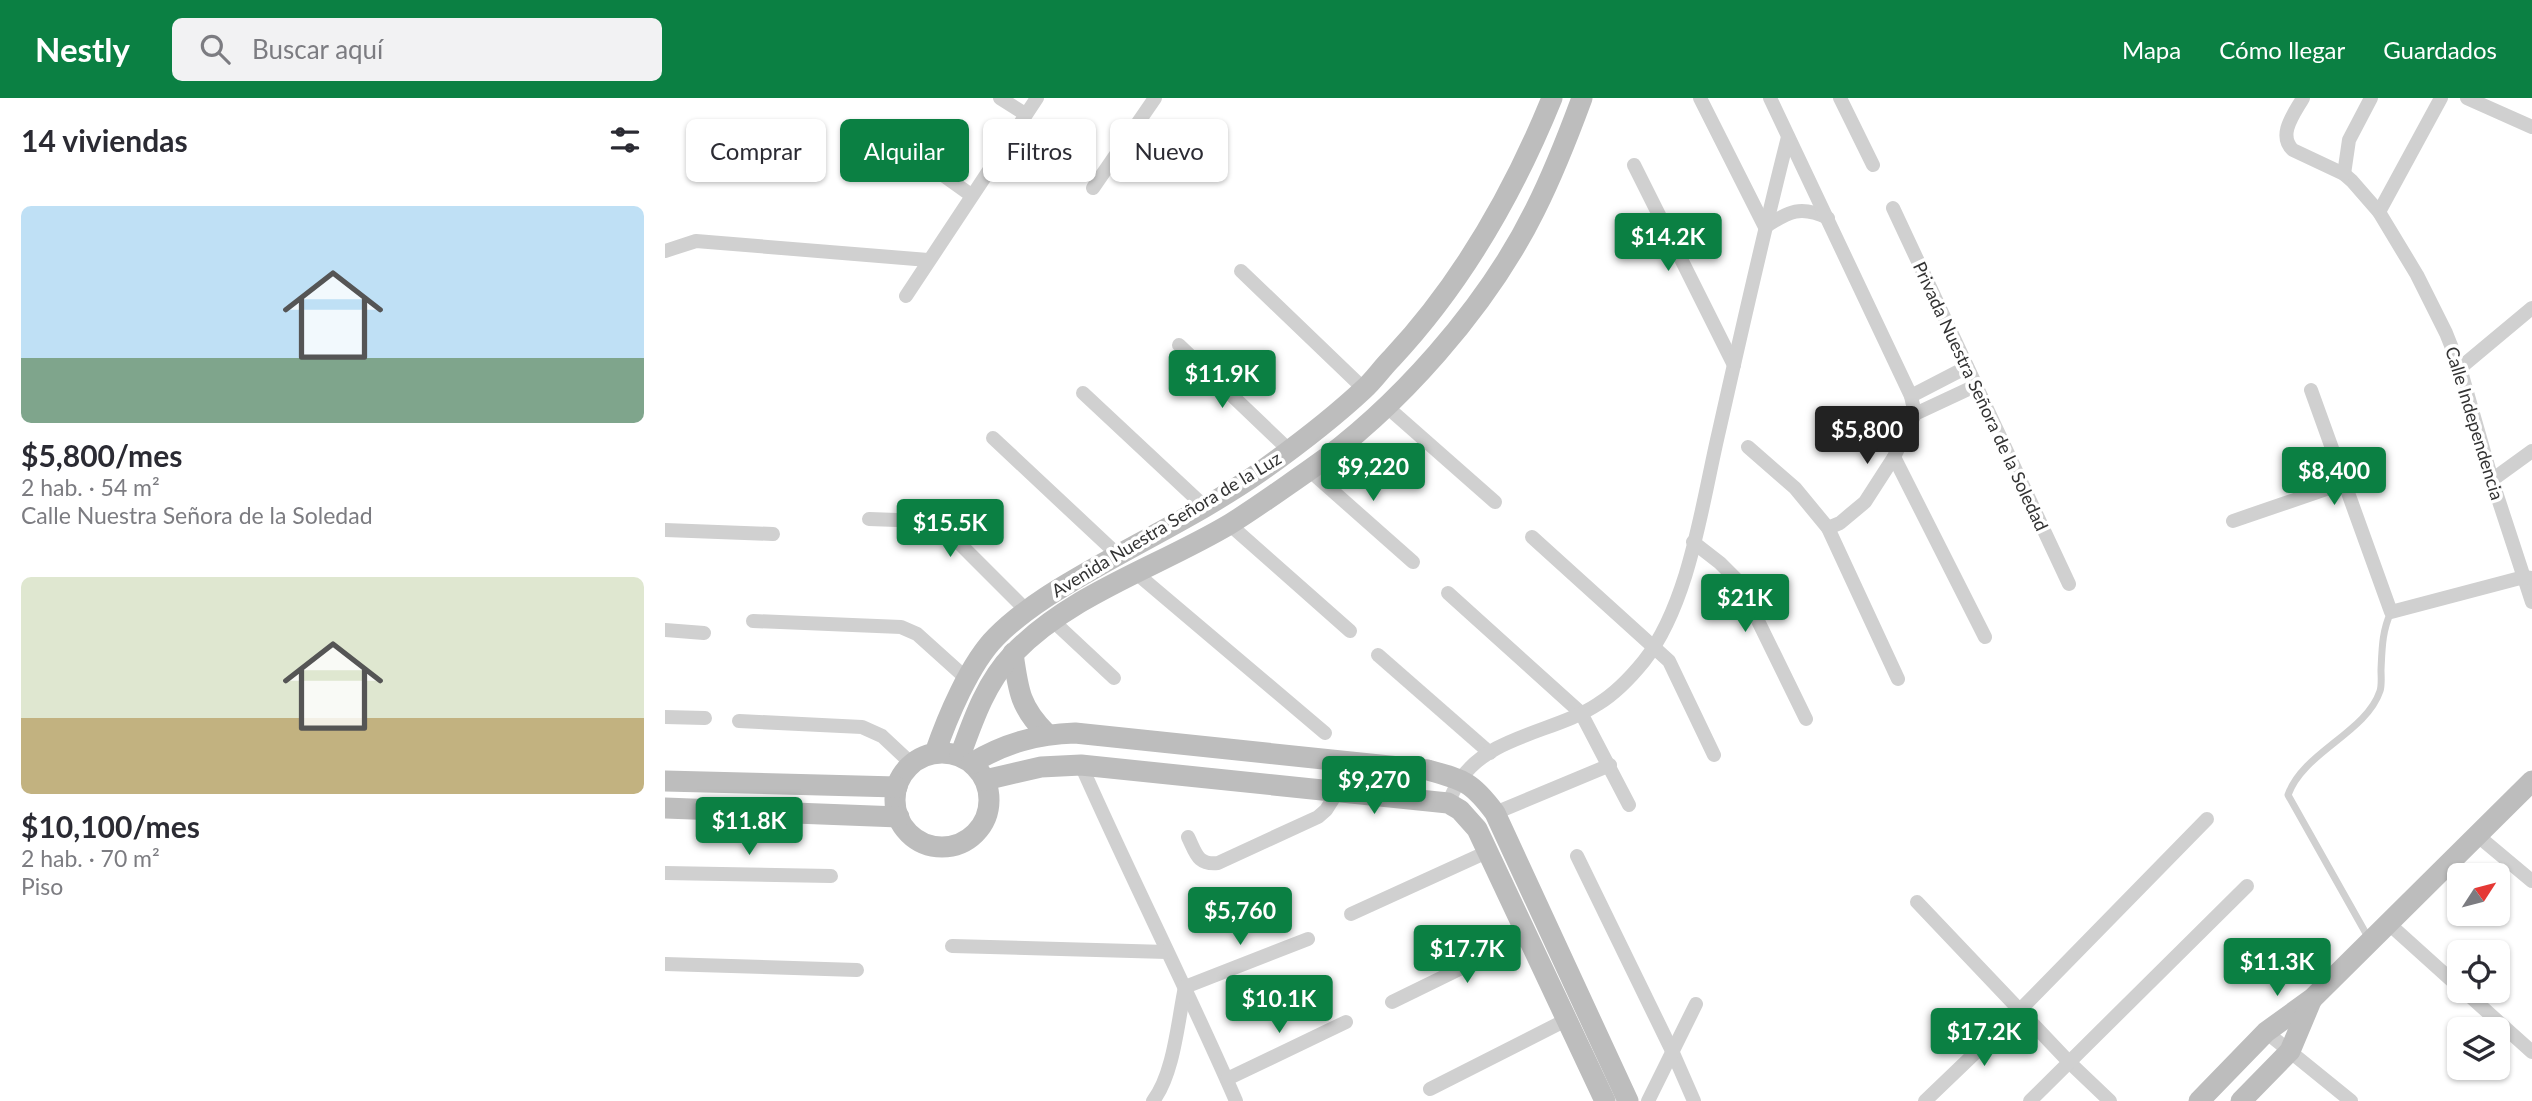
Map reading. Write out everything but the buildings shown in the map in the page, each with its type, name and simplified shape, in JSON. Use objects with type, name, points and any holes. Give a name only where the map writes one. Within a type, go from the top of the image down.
[{"type":"street","points":[[1000,98],[1025,114]]},
{"type":"street","points":[[906,296],[1037,98]]},
{"type":"street","points":[[1093,188],[1155,98]]},
{"type":"street","name":"Avenida Nuestra Señora de la Luz","points":[[935,753],[967,679],[994,639],[1026,610],[1259,472],[1364,389],[1427,318],[1469,260],[1502,208],[1552,98]]},
{"type":"street","name":"Avenida Nuestra Señora de la Luz","points":[[972,766],[977,710],[1013,653],[1078,604],[1229,524],[1309,470],[1386,405],[1433,359],[1471,311],[1535,211],[1564,148],[1582,98]]},
{"type":"street","points":[[1700,98],[1765,227]]},
{"type":"street","points":[[1770,98],[1911,396],[1915,414],[1894,457],[1865,502],[1840,523],[1828,528]]},
{"type":"street","points":[[1840,98],[1873,165]]},
{"type":"street","name":"Calle Independencia","points":[[2303,98],[2285,139],[2294,150],[2344,174],[2362,190],[2379,212],[2417,275],[2460,368],[2492,480],[2528,578],[2532,602]]},
{"type":"street","points":[[2344,174],[2349,141],[2371,98]]},
{"type":"street","points":[[2379,212],[2441,98]]},
{"type":"street","points":[[2467,98],[2532,127]]},
{"type":"street","points":[[1448,803],[1461,779],[1490,753],[1597,706],[1618,689],[1655,647],[1672,614],[1693,542],[1765,227],[1789,137]]},
{"type":"street","points":[[1634,165],[1734,365]]},
{"type":"street","points":[[953,182],[971,195]]},
{"type":"street","name":"Privada Nuestra Señora de la Soledad","points":[[1893,208],[2069,584]]},
{"type":"street","points":[[1765,227],[1796,211],[1812,211],[1828,218]]},
{"type":"street","points":[[665,251],[695,241],[928,260]]},
{"type":"street","points":[[1241,271],[1364,389]]},
{"type":"street","points":[[2460,368],[2532,308]]},
{"type":"street","points":[[1179,345],[1289,450]]},
{"type":"street","points":[[1911,396],[1967,367]]},
{"type":"street","points":[[1915,414],[1975,386]]},
{"type":"street","points":[[2311,390],[2391,612],[2528,578]]},
{"type":"street","points":[[1083,393],[1204,506]]},
{"type":"street","points":[[1386,405],[1495,502]]},
{"type":"street","points":[[993,439],[1118,555]]},
{"type":"street","points":[[1748,447],[1794,488],[1828,528],[1898,679]]},
{"type":"street","points":[[2492,480],[2532,451]]},
{"type":"street","points":[[1894,457],[1985,637]]},
{"type":"street","points":[[1309,470],[1413,562]]},
{"type":"street","points":[[2233,521],[2344,483]]},
{"type":"street","points":[[869,519],[925,521],[941,526],[1026,610]]},
{"type":"street","points":[[1229,524],[1350,631]]},
{"type":"street","points":[[665,530],[773,534]]},
{"type":"street","points":[[1532,537],[1655,647],[1673,668],[1714,755]]},
{"type":"street","points":[[1693,542],[1739,582],[1806,719]]},
{"type":"street","points":[[1136,573],[1325,733]]},
{"type":"street","points":[[1448,593],[1581,713],[1629,805]]},
{"type":"street","points":[[753,621],[901,628],[917,634],[967,679]]},
{"type":"street","points":[[1053,621],[1114,678]]},
{"type":"street","points":[[665,629],[704,633]]},
{"type":"street","points":[[1013,653],[1017,688],[1025,708],[1047,734]]},
{"type":"street","points":[[1378,656],[1490,753]]},
{"type":"street","points":[[665,717],[705,719]]},
{"type":"street","points":[[739,721],[862,727],[882,736],[912,764]]},
{"type":"street","points":[[972,766],[990,752],[1016,741],[1047,734],[1075,733],[1428,770],[1461,779],[1472,786],[1495,813],[1628,1101]]},
{"type":"street","points":[[972,766],[989,802],[987,814],[978,832],[965,842],[950,847],[926,844],[907,831],[895,802],[897,787],[912,764],[935,753],[972,766],[1081,765],[1448,803],[1470,819],[1477,829],[1605,1101]]},
{"type":"street","points":[[1081,765],[1236,1101]]},
{"type":"street","points":[[1495,813],[1610,765]]},
{"type":"street","points":[[665,781],[897,787]]},
{"type":"street","points":[[2199,1101],[2266,1032],[2313,998],[2532,781]]},
{"type":"street","points":[[1188,837],[1199,859],[1205,863],[1218,863],[1318,817],[1338,791]]},
{"type":"street","points":[[665,808],[899,817]]},
{"type":"street","points":[[1925,1101],[2019,1010],[2207,819]]},
{"type":"street","points":[[2478,836],[2532,881]]},
{"type":"street","points":[[1351,914],[1487,852]]},
{"type":"street","points":[[1577,856],[1694,1101]]},
{"type":"street","points":[[665,873],[831,876]]},
{"type":"street","points":[[2030,1101],[2247,886]]},
{"type":"street","points":[[1917,902],[2069,1062],[2110,1101]]},
{"type":"street","points":[[2388,923],[2447,976]]},
{"type":"street","points":[[1392,1002],[1527,936]]},
{"type":"street","points":[[1185,987],[1308,939]]},
{"type":"street","points":[[952,946],[1167,953]]},
{"type":"street","points":[[665,964],[857,970]]},
{"type":"street","points":[[1153,1101],[1166,1073],[1185,987]]},
{"type":"street","points":[[2241,1101],[2290,1051],[2313,998]]},
{"type":"street","points":[[2477,1003],[2532,1052]]},
{"type":"street","points":[[1649,1101],[1696,1004]]},
{"type":"street","points":[[1430,1089],[1566,1020]]},
{"type":"street","points":[[1227,1079],[1346,1022]]},
{"type":"street","points":[[2266,1032],[2351,1101]]},
{"type":"lane","points":[[2370,940],[2288,795],[2293,782],[2303,770],[2365,715],[2380,691],[2383,629],[2391,612]]}]
